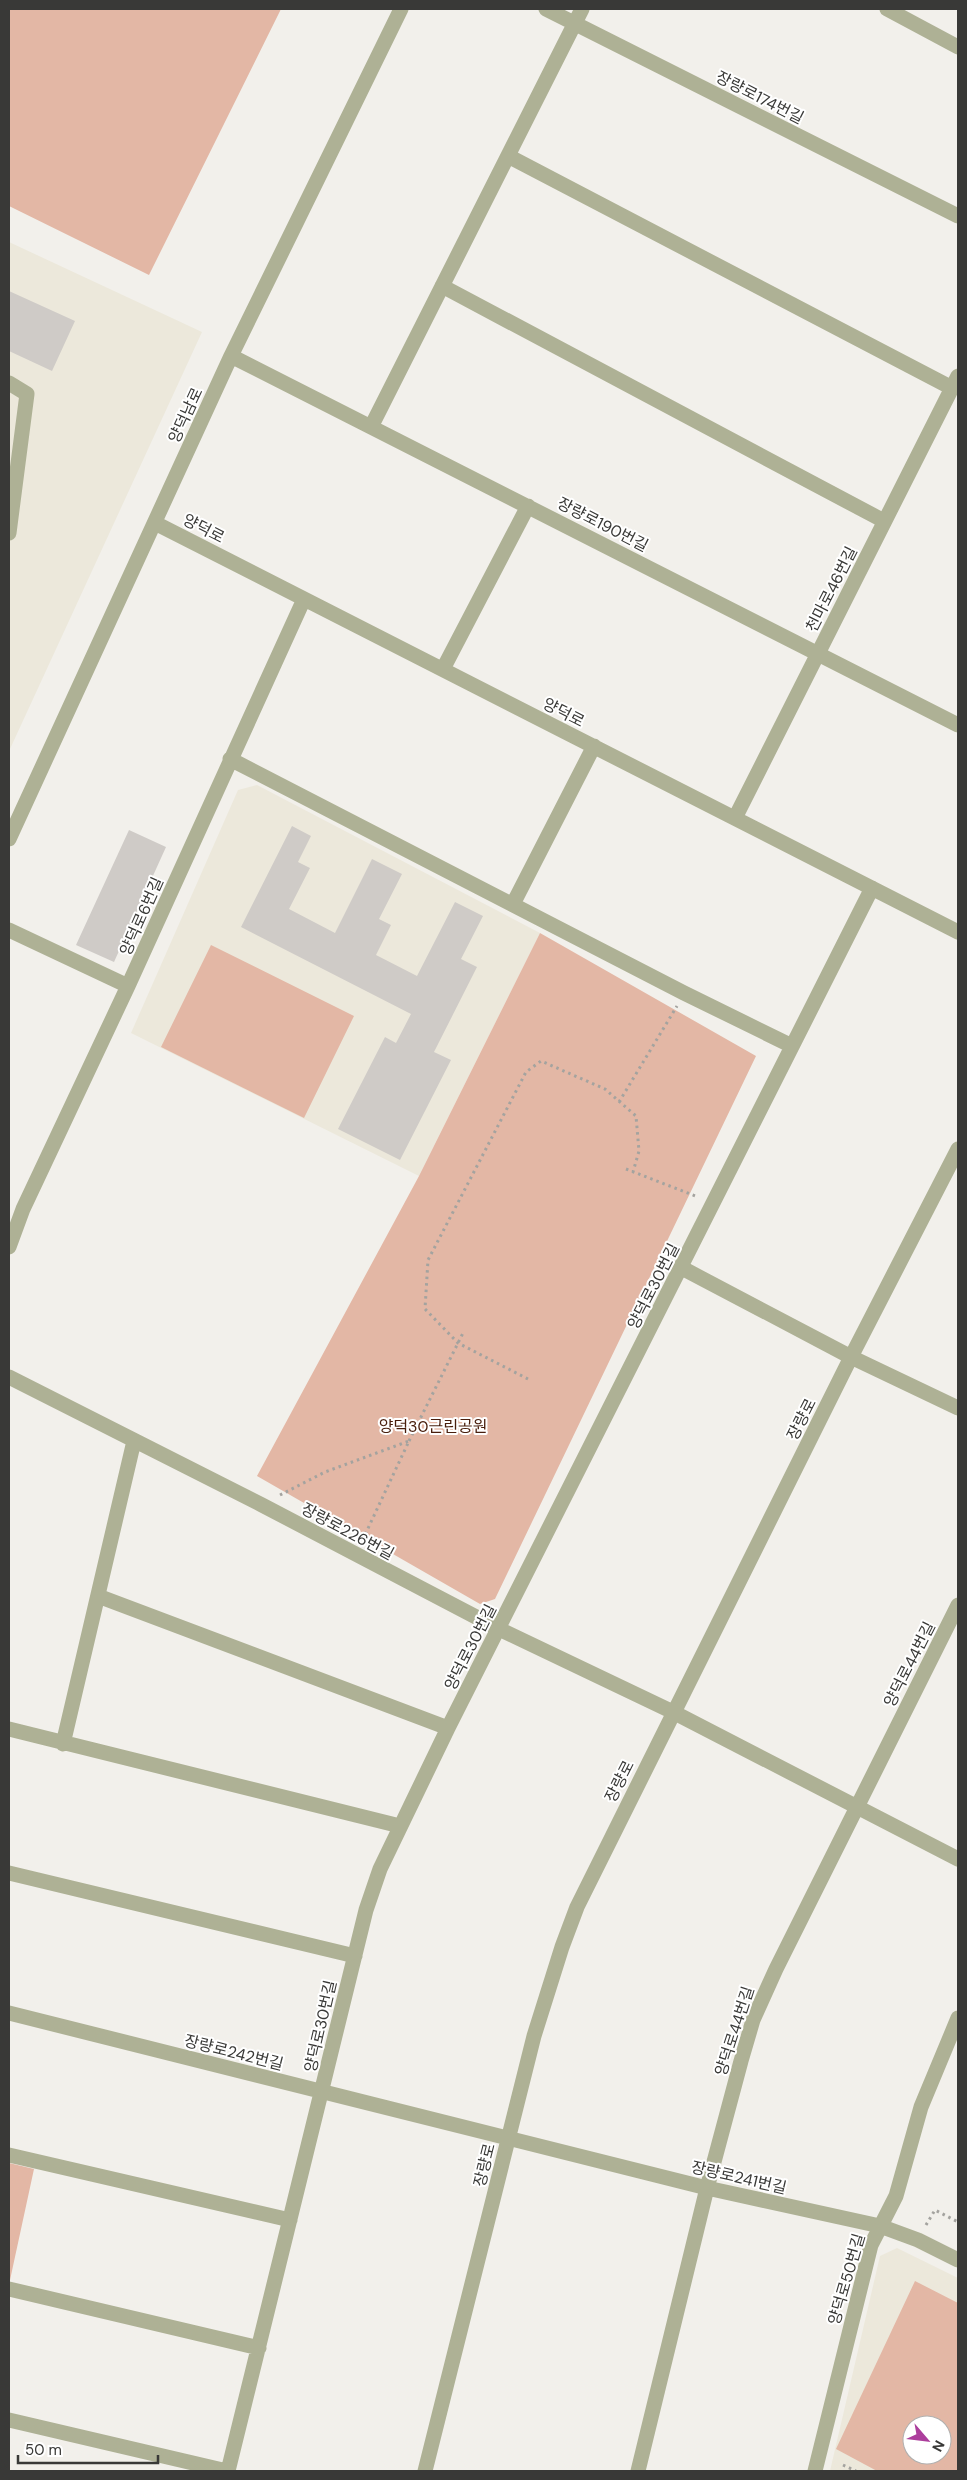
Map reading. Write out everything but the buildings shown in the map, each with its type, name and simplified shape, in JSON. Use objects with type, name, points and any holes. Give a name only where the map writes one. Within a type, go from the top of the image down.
[{"type":"street","name":"양덕남로","points":[[9,839],[231,356],[401,9]]},
{"type":"street","name":"장량로174번길","points":[[546,9],[958,216]]},
{"type":"street","points":[[372,427],[582,9]]},
{"type":"street","points":[[887,9],[958,48]]},
{"type":"street","points":[[508,156],[955,382]]},
{"type":"street","points":[[442,286],[884,522]]},
{"type":"street","name":"장량로190번길","points":[[231,356],[958,724]]},
{"type":"street","name":"천마로46번길","points":[[734,818],[955,382]]},
{"type":"street","points":[[9,383],[27,394],[14,462],[9,533]]},
{"type":"street","points":[[443,669],[528,506]]},
{"type":"street","name":"양덕로","points":[[155,523],[958,932]]},
{"type":"street","name":"양덕로6번길","points":[[9,1247],[23,1210],[128,986],[304,599]]},
{"type":"street","points":[[513,904],[594,746]]},
{"type":"street","points":[[230,759],[684,993],[792,1046]]},
{"type":"street","name":"양덕로30번길","points":[[227,2471],[323,2093],[355,1956],[380,1869],[448,1728],[682,1268],[872,888]]},
{"type":"street","points":[[9,930],[128,986]]},
{"type":"street","name":"장량로","points":[[425,2471],[534,2036],[571,1923],[596,1864],[851,1357],[958,1149]]},
{"type":"street","points":[[682,1268],[851,1357],[958,1408]]},
{"type":"street","name":"장량로226번길","points":[[9,1377],[262,1505],[499,1629],[673,1712],[958,1859]]},
{"type":"street","points":[[63,1744],[134,1441]]},
{"type":"street","points":[[98,1596],[448,1728]]},
{"type":"street","name":"양덕로44번길","points":[[638,2471],[707,2188],[756,2012],[958,1605]]},
{"type":"street","points":[[9,1729],[63,1744],[400,1826]]},
{"type":"street","points":[[9,1873],[355,1956]]},
{"type":"street","name":"장량로242번길","points":[[9,2013],[508,2139]]},
{"type":"street","name":"양덕로50번길","points":[[815,2471],[871,2245],[896,2196],[921,2108],[958,2018]]},
{"type":"street","name":"장량로241번길","points":[[508,2139],[707,2188],[880,2226],[918,2240],[958,2260]]},
{"type":"street","points":[[9,2155],[290,2220]]},
{"type":"street","points":[[9,2289],[259,2348]]},
{"type":"street","points":[[9,2420],[227,2471]]},
{"type":"path","points":[[620,1102],[684,993]]},
{"type":"path","points":[[528,1379],[458,1343],[425,1309],[428,1260],[526,1072],[541,1061],[605,1089],[636,1116],[639,1151],[633,1172]]},
{"type":"path","points":[[626,1169],[714,1202]]},
{"type":"path","points":[[356,1555],[409,1441],[464,1330]]},
{"type":"path","points":[[262,1505],[325,1472],[409,1441]]},
{"type":"path","points":[[918,2240],[935,2210],[958,2222]]},
{"type":"path","points":[[843,2465],[856,2471]]},
{"type":"shaded area","points":[[9,242],[202,332],[10,749],[9,749]]},
{"type":"shaded area","points":[[257,785],[540,933],[419,1176],[131,1033],[238,790]]},
{"type":"shaded area","points":[[897,2248],[958,2278],[958,2471],[830,2471],[880,2256]]},
{"type":"green space","points":[[9,9],[281,9],[149,275],[9,206]]},
{"type":"green space","name":"양덕30근린공원","points":[[540,933],[756,1056],[495,1599],[480,1604],[257,1476],[419,1176]]},
{"type":"green space","points":[[211,945],[354,1016],[304,1118],[161,1047]]},
{"type":"green space","points":[[9,2163],[34,2169],[10,2280],[9,2280]]},
{"type":"green space","points":[[915,2281],[958,2303],[957,2471],[877,2471],[836,2449]]}]
